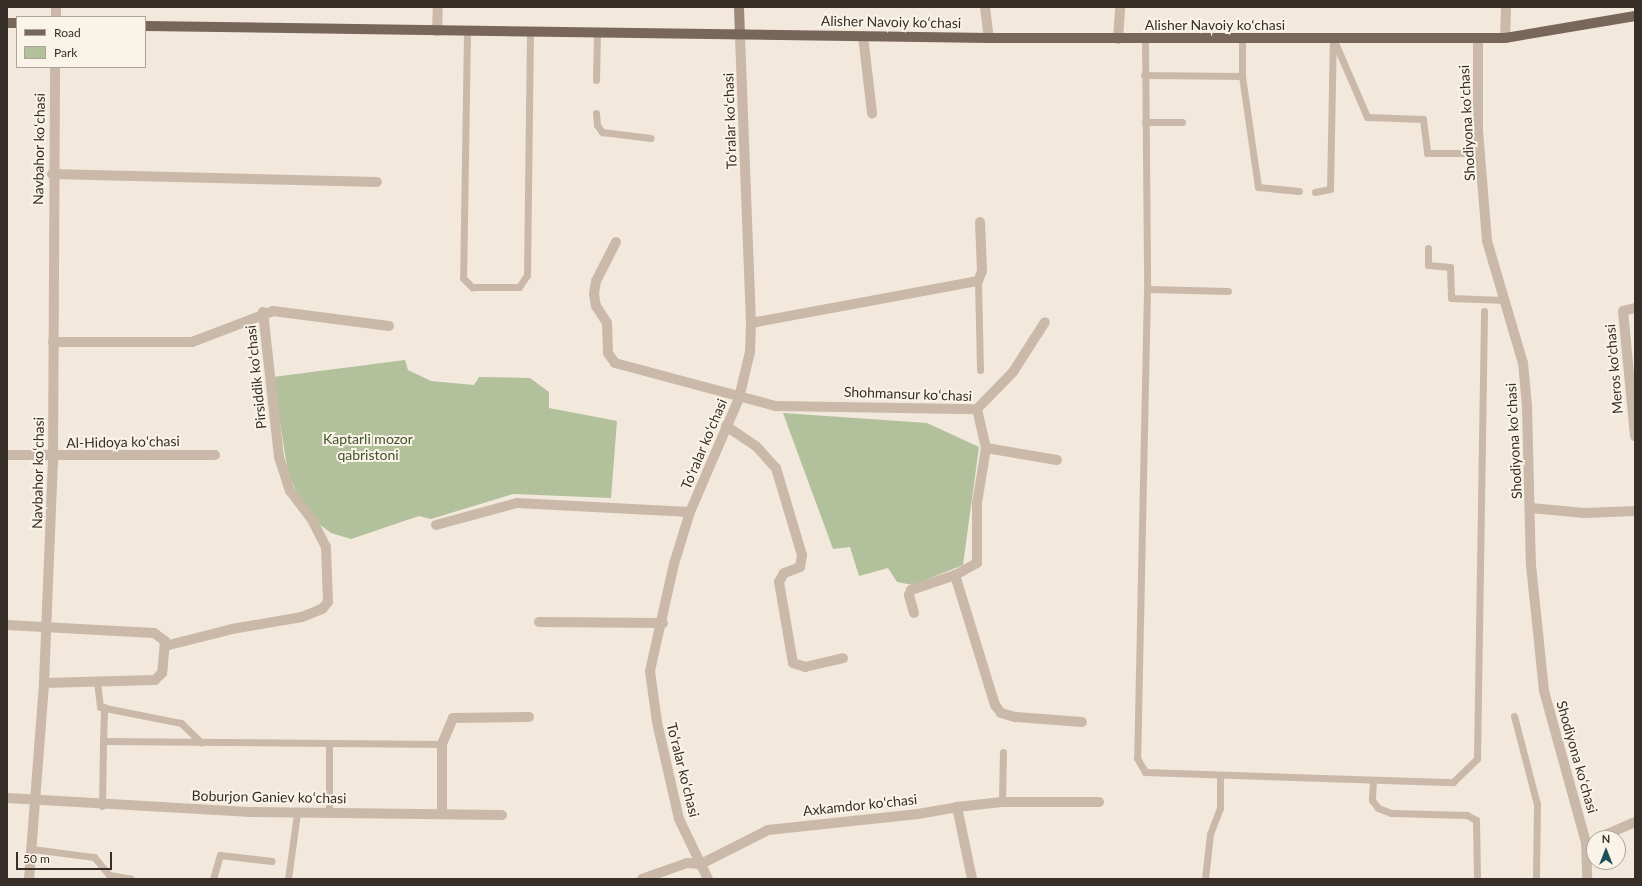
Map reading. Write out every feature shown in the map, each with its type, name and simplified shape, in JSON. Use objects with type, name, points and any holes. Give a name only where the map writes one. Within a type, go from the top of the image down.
[{"type":"main road","name":"Toʻralar koʻchasi","points":[[739,7],[740,33]]},
{"type":"main road","name":"Alisher Navoiy koʻchasi","points":[[146,26],[467,32],[740,33],[989,38],[1505,38],[1635,16]]},
{"type":"street","points":[[437,31],[438,7]]},
{"type":"street","points":[[985,7],[989,38]]},
{"type":"street","points":[[1118,39],[1120,7]]},
{"type":"street","points":[[1505,38],[1506,7]]},
{"type":"street","name":"Toʻralar koʻchasi","points":[[708,879],[679,818],[651,689],[650,672],[663,623],[674,564],[690,512],[739,398],[746,374],[752,323],[740,33]]},
{"type":"street","points":[[863,36],[872,113]]},
{"type":"street","name":"Shodiyona koʻchasi","points":[[1478,38],[1481,153],[1487,241],[1523,363],[1531,508],[1531,565],[1544,690],[1587,830]]},
{"type":"street","name":"Navbahor koʻchasi","points":[[29,879],[44,683],[53,457],[52,174],[55,68]]},
{"type":"street","points":[[52,174],[377,182]]},
{"type":"street","points":[[752,323],[978,281],[982,271],[980,222]]},
{"type":"street","name":"Shohmansur koʻchasi","points":[[616,242],[596,281],[594,294],[596,306],[607,323],[608,353],[613,361],[739,398],[776,406],[977,409],[986,448],[977,503],[977,562],[955,575]]},
{"type":"street","name":"Meros ko'chasi","points":[[1635,308],[1623,311],[1635,436]]},
{"type":"street","points":[[264,312],[284,312],[390,326]]},
{"type":"street","name":"Pirsiddik koʻchasi","points":[[53,342],[192,342],[264,312],[279,457],[290,491],[316,525],[326,547],[329,596],[322,609],[283,621],[232,629],[165,646]]},
{"type":"street","points":[[977,409],[1013,372],[1044,322]]},
{"type":"street","points":[[726,426],[756,446],[776,468],[802,555],[800,567],[784,573],[779,582],[793,663],[805,667],[843,658]]},
{"type":"street","points":[[986,448],[1057,460]]},
{"type":"street","name":"Al-Hidoya koʻchasi","points":[[7,455],[53,457],[215,455]]},
{"type":"street","points":[[436,525],[517,503],[690,512]]},
{"type":"street","points":[[1531,508],[1584,513],[1635,511]]},
{"type":"street","points":[[914,613],[909,595],[912,590],[955,575],[998,710],[1015,717],[1082,722]]},
{"type":"street","points":[[539,622],[663,623]]},
{"type":"street","points":[[7,625],[154,633],[164,638],[165,646],[162,672],[155,680],[44,683]]},
{"type":"street","points":[[442,814],[442,744],[451,721],[458,716],[529,718]]},
{"type":"street","name":"Boburjon Ganiev koʻchasi","points":[[7,798],[102,806],[329,813],[502,815]]},
{"type":"street","name":"Axkamdor koʻchasi","points":[[701,864],[768,830],[918,814],[957,806],[1002,802],[1099,802]]},
{"type":"street","points":[[957,806],[972,879]]},
{"type":"street","points":[[1616,830],[1635,822]]},
{"type":"street","points":[[642,879],[687,863],[701,864]]},
{"type":"lane","points":[[467,32],[464,278],[472,287],[521,286],[527,275],[530,32]]},
{"type":"lane","points":[[596,32],[596,80]]},
{"type":"lane","points":[[1242,38],[1242,76],[1258,187],[1298,191]]},
{"type":"lane","points":[[1333,38],[1367,117],[1423,119],[1427,153],[1481,153]]},
{"type":"lane","points":[[1315,192],[1330,189],[1333,38]]},
{"type":"lane","points":[[1144,39],[1147,289],[1137,758],[1145,772],[1453,782],[1478,759],[1484,311]]},
{"type":"lane","points":[[1144,75],[1242,76]]},
{"type":"lane","points":[[596,113],[597,125],[602,132],[651,138]]},
{"type":"lane","points":[[1144,122],[1182,122]]},
{"type":"lane","points":[[1428,248],[1428,265],[1450,268],[1451,298],[1504,300]]},
{"type":"lane","points":[[978,281],[980,370]]},
{"type":"lane","points":[[1147,289],[1228,291]]},
{"type":"lane","points":[[97,682],[97,705],[181,723],[201,742]]},
{"type":"lane","points":[[102,806],[104,707]]},
{"type":"lane","points":[[1514,716],[1537,804],[1536,879]]},
{"type":"lane","points":[[103,741],[442,744]]},
{"type":"lane","points":[[329,743],[329,813]]},
{"type":"lane","points":[[1002,802],[1003,752]]},
{"type":"lane","points":[[1205,879],[1210,834],[1220,808],[1220,775]]},
{"type":"lane","points":[[1373,780],[1372,800],[1378,808],[1390,813],[1467,815],[1476,820],[1477,879]]},
{"type":"lane","points":[[288,879],[297,812]]},
{"type":"lane","points":[[32,849],[94,857],[109,875],[131,879]]},
{"type":"lane","points":[[213,879],[220,855],[272,861]]},
{"type":"green space","name":"Kaptarli mozor qabristoni","points":[[405,360],[408,370],[431,381],[474,385],[479,377],[530,378],[549,392],[549,408],[617,421],[611,498],[513,494],[431,519],[419,516],[351,539],[331,533],[319,524],[300,499],[288,473],[273,377]]},
{"type":"green space","points":[[783,413],[927,423],[979,447],[963,565],[913,585],[897,582],[888,568],[859,576],[850,547],[833,549]]}]
